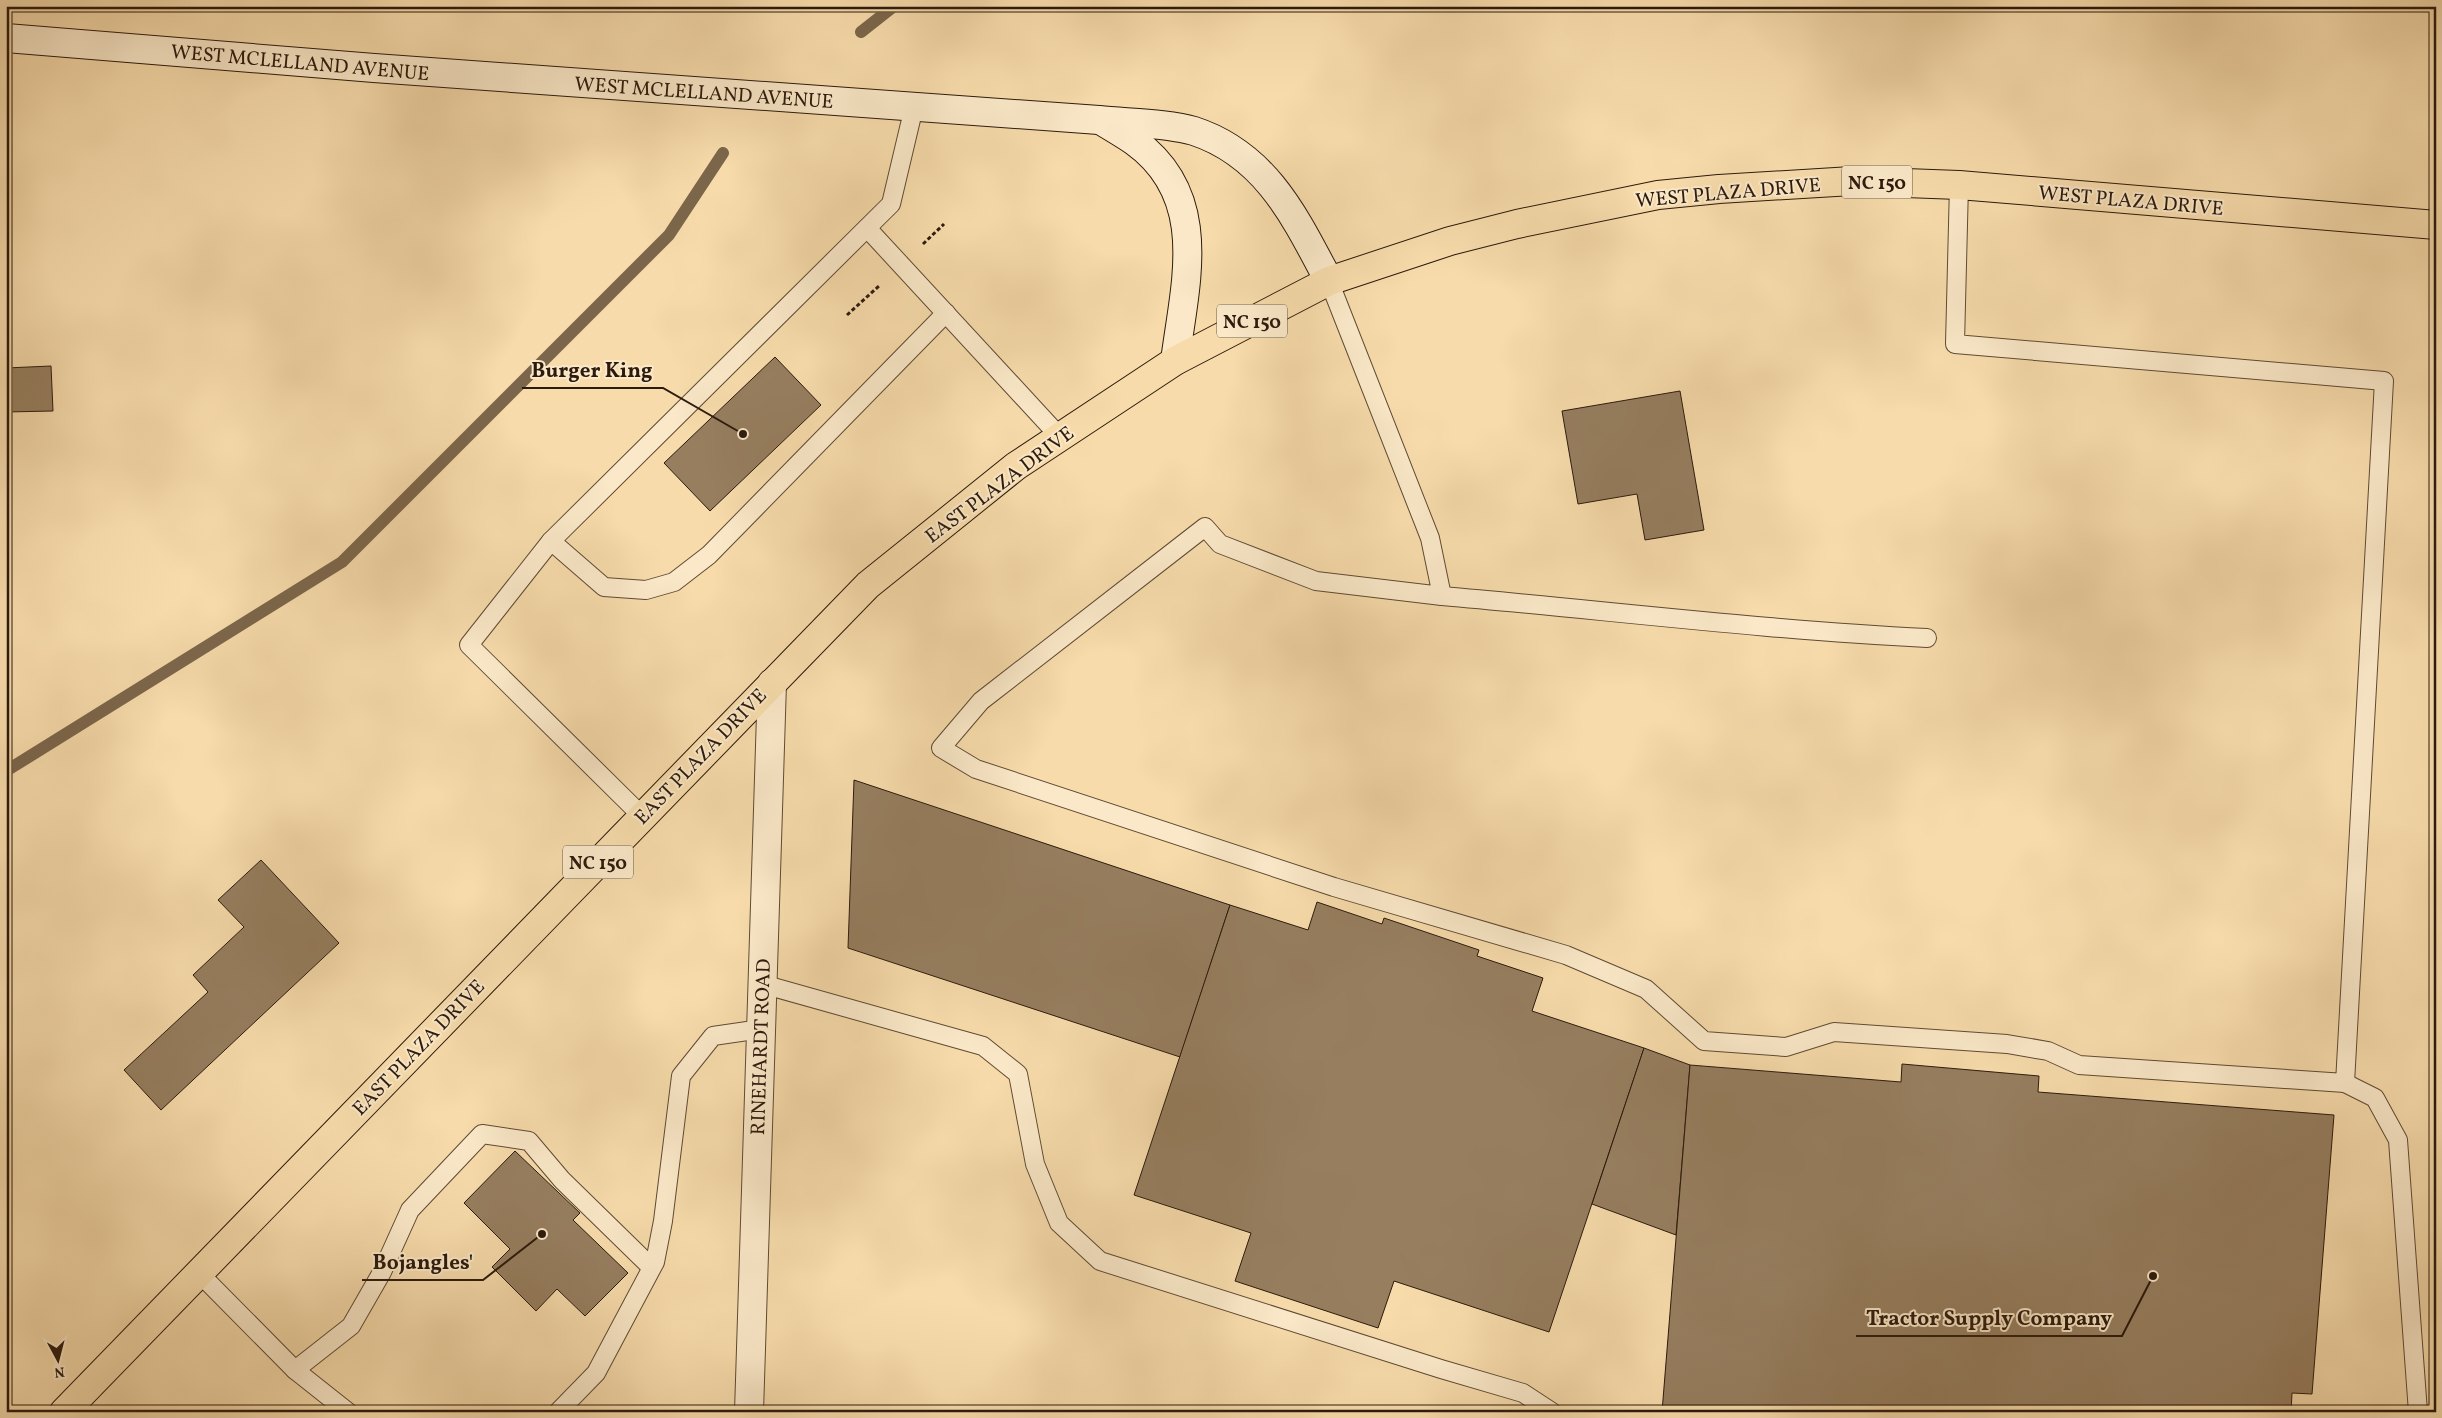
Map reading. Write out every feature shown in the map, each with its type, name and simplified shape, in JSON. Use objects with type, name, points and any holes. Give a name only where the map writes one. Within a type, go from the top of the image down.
[{"type":"main road","name":"WEST PLAZA DRIVE","points":[[1329,282],[1450,241],[1569,212],[1658,195],[1720,189],[1852,181],[1959,185],[2436,225]]},
{"type":"main road","name":"EAST PLAZA DRIVE","points":[[64,1412],[868,585],[1016,466],[1175,361],[1329,282]]},
{"type":"street","name":"WEST MCLELLAND AVENUE","points":[[6,38],[366,67],[1099,120],[1192,130],[1223,143],[1252,165],[1275,187],[1290,208],[1329,282]]},
{"type":"street","points":[[1099,120],[1136,142],[1158,165],[1174,185],[1183,210],[1189,237],[1186,278],[1175,361]]},
{"type":"street","name":"RINEHARDT ROAD","points":[[749,1412],[772,683]]},
{"type":"lane","points":[[642,816],[470,645],[551,541],[891,204],[914,107]]},
{"type":"lane","points":[[1959,185],[1955,344],[2384,381],[2345,1083]]},
{"type":"lane","points":[[867,228],[1060,437]]},
{"type":"lane","points":[[1329,282],[1430,538],[1442,596]]},
{"type":"lane","points":[[551,541],[604,587],[646,590],[674,582],[709,555],[946,313]]},
{"type":"lane","points":[[1927,638],[1821,633],[1606,610],[1442,596],[1316,581],[1220,544],[1205,527],[981,701],[941,748],[976,769],[1334,886],[1566,954],[1646,989],[1704,1041],[1786,1047],[1834,1032],[2007,1044],[2048,1050],[2079,1065],[2345,1083],[2375,1098],[2398,1140],[2418,1412]]},
{"type":"lane","points":[[762,984],[982,1046],[1018,1074],[1035,1164],[1059,1223],[1100,1261],[1441,1369],[1522,1392],[1552,1412]]},
{"type":"lane","points":[[558,1412],[596,1372],[654,1262],[663,1221],[681,1076],[713,1036],[761,1029]]},
{"type":"lane","points":[[295,1370],[352,1326],[382,1272],[410,1210],[482,1134],[529,1141],[562,1180],[651,1266]]},
{"type":"lane","points":[[199,1273],[295,1370],[348,1412]]},
{"type":"building","points":[[775,357],[821,405],[710,511],[664,463]]},
{"type":"building","points":[[51,366],[53,411],[6,412],[6,368]]},
{"type":"building","points":[[1680,391],[1704,530],[1645,540],[1637,494],[1578,504],[1562,411]]},
{"type":"building","points":[[854,780],[1230,905],[1180,1057],[848,948]]},
{"type":"building","points":[[261,860],[339,943],[161,1110],[124,1070],[208,992],[193,975],[244,927],[218,900]]},
{"type":"building","points":[[1317,902],[1382,924],[1384,918],[1479,950],[1477,956],[1543,978],[1532,1011],[1644,1048],[1549,1332],[1394,1281],[1378,1328],[1235,1281],[1251,1233],[1134,1195],[1230,905],[1308,930]]},
{"type":"building","points":[[1644,1048],[1690,1065],[1676,1235],[1592,1204]]},
{"type":"building","points":[[1902,1064],[2039,1076],[2038,1092],[2334,1115],[2312,1394],[2292,1393],[2291,1412],[1662,1412],[1690,1065],[1901,1082]]},
{"type":"building","points":[[515,1151],[580,1213],[573,1220],[628,1273],[585,1316],[557,1289],[536,1311],[492,1267],[510,1249],[464,1203]]},
{"type":"waterway","points":[[861,32],[894,6]]},
{"type":"waterway","points":[[6,771],[342,562],[669,235],[723,153]]},
{"type":"place","name":"Burger King","points":[[743,434]]},
{"type":"place","name":"Bojangles'","points":[[542,1234]]},
{"type":"place","name":"Tractor Supply Company","points":[[2153,1276]]}]
